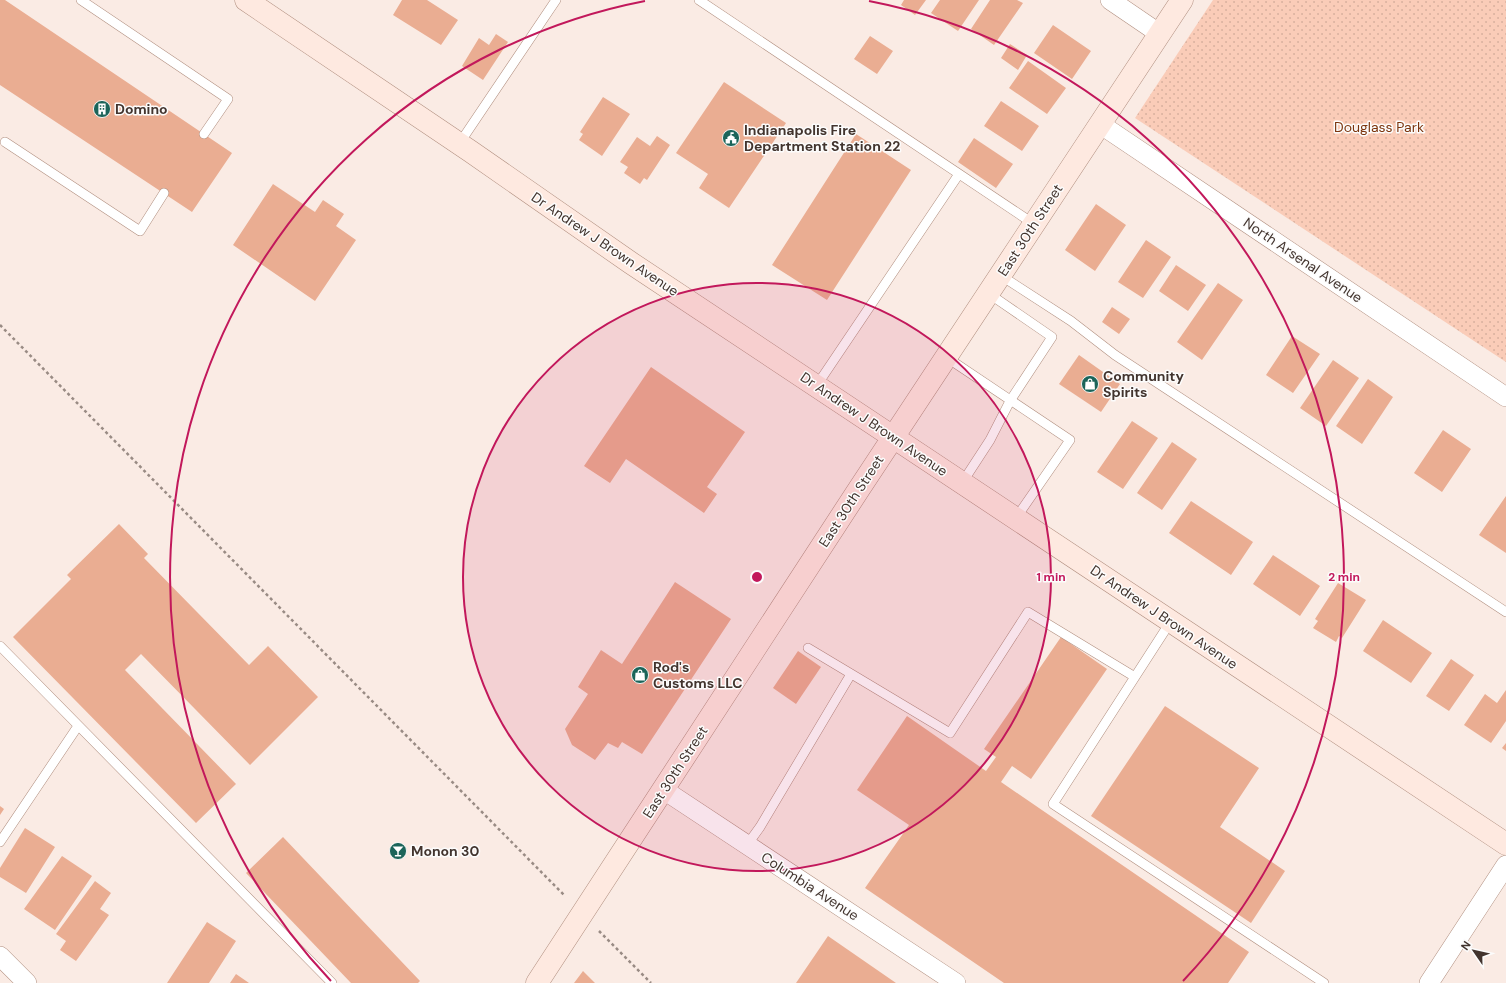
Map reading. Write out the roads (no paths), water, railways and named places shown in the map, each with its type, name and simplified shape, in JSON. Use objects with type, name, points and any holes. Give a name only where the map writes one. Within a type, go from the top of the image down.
[{"type":"main road","name":"Dr Andrew J Brown Avenue","points":[[246,0],[459,144],[631,263],[817,385],[1506,844]]},
{"type":"main road","name":"East 30th Street","points":[[537,983],[893,437],[1182,0]]},
{"type":"street","points":[[1110,0],[1160,34]]},
{"type":"street","name":"North Arsenal Avenue","points":[[1100,124],[1506,397]]},
{"type":"street","name":"Columbia Avenue","points":[[664,790],[956,983]]},
{"type":"street","points":[[1429,983],[1506,865]]},
{"type":"street","points":[[0,956],[27,983]]},
{"type":"lane","points":[[81,0],[228,99],[204,134]]},
{"type":"lane","points":[[459,144],[556,0]]},
{"type":"lane","points":[[699,0],[1034,224]]},
{"type":"lane","points":[[6,142],[140,231],[164,193]]},
{"type":"lane","points":[[817,385],[959,174]]},
{"type":"lane","points":[[1000,275],[1071,321],[1115,355],[1506,612]]},
{"type":"lane","points":[[962,482],[990,440],[1010,401],[1052,337],[988,293]]},
{"type":"lane","points":[[946,357],[1070,440],[1016,518]]},
{"type":"lane","points":[[808,648],[950,733],[1028,612],[1135,677]]},
{"type":"lane","points":[[1171,621],[1053,804],[1324,983]]},
{"type":"lane","points":[[0,646],[332,983]]},
{"type":"lane","points":[[747,845],[760,827],[851,674]]},
{"type":"lane","points":[[0,842],[78,726]]},
{"type":"place","name":"Domino","points":[[102,109]]},
{"type":"place","name":"Indianapolis Fire Department Station 22","points":[[731,138]]},
{"type":"place","name":"Community Spirits","points":[[1090,384]]},
{"type":"place","name":"Rod's Customs LLC","points":[[640,675]]},
{"type":"place","name":"Monon 30","points":[[398,851]]},
{"type":"park label","name":"Douglass Park","points":[[1379,127]]}]
